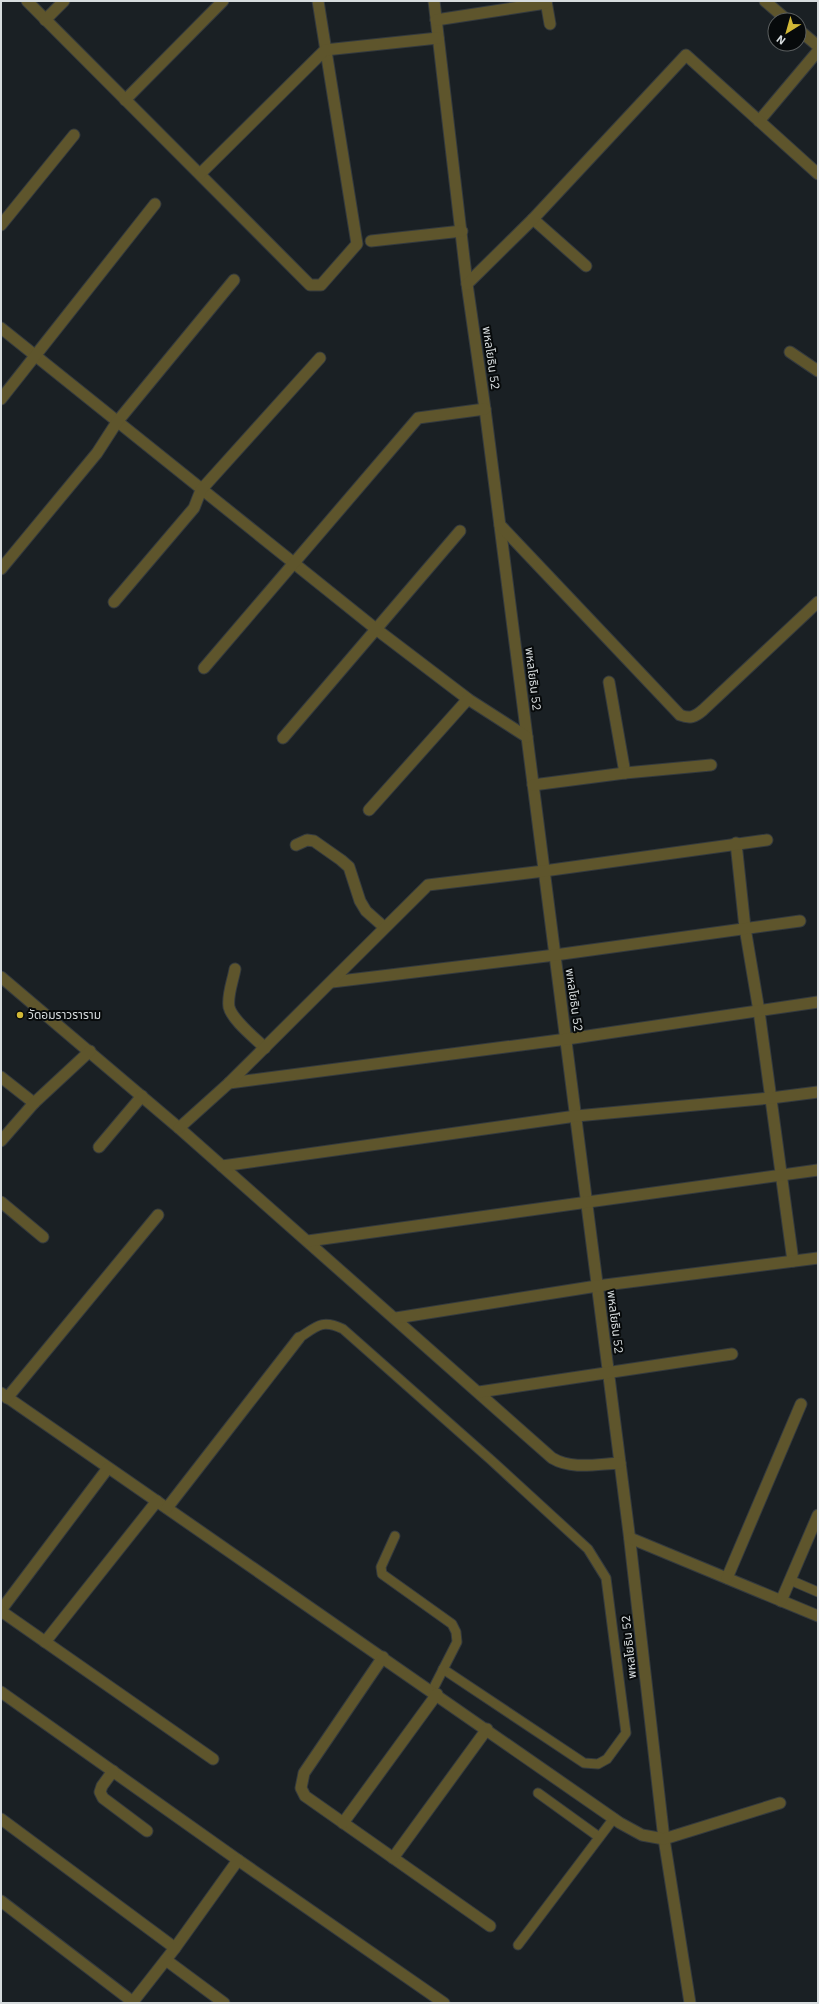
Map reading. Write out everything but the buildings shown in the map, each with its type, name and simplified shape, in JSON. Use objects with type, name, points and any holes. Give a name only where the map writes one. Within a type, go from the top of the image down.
[{"type":"street","points":[[27,1],[310,284],[321,285],[358,244],[318,1]]},
{"type":"street","points":[[45,20],[64,1]]},
{"type":"street","points":[[125,100],[223,1]]},
{"type":"street","name":"พหลโยธิน 52","points":[[434,1],[467,284],[485,409],[567,1039],[630,1538],[664,1840],[690,2003]]},
{"type":"street","points":[[765,1],[778,12]]},
{"type":"street","points":[[436,20],[546,2],[550,24]]},
{"type":"street","points":[[807,37],[818,46]]},
{"type":"street","points":[[200,174],[325,50],[438,38]]},
{"type":"street","points":[[759,121],[818,51]]},
{"type":"street","points":[[467,284],[533,219],[686,54],[818,174]]},
{"type":"street","points":[[1,225],[74,135]]},
{"type":"street","points":[[1,399],[155,204]]},
{"type":"street","points":[[533,219],[586,266]]},
{"type":"street","points":[[371,241],[462,231]]},
{"type":"street","points":[[1,569],[97,453],[117,422],[234,280]]},
{"type":"street","points":[[1,328],[292,564],[468,699],[527,737]]},
{"type":"street","points":[[790,352],[818,371]]},
{"type":"street","points":[[114,602],[194,508],[201,490],[320,358]]},
{"type":"street","points":[[204,668],[418,418],[485,409]]},
{"type":"street","points":[[500,525],[680,715],[686,717],[697,716],[704,710],[818,602]]},
{"type":"street","points":[[282,738],[460,531]]},
{"type":"street","points":[[609,682],[625,773]]},
{"type":"street","points":[[369,810],[468,699]]},
{"type":"street","points":[[533,785],[625,773],[711,765]]},
{"type":"street","points":[[296,845],[307,840],[314,841],[349,867],[360,901],[366,911],[384,927]]},
{"type":"street","points":[[179,1128],[265,1048],[428,884],[544,871],[736,843],[767,840]]},
{"type":"street","points":[[736,843],[745,928],[759,1011],[780,1175],[793,1261]]},
{"type":"street","points":[[332,982],[555,955],[800,921]]},
{"type":"street","points":[[235,970],[229,997],[230,1008],[234,1016],[265,1048]]},
{"type":"street","points":[[1,977],[179,1128],[396,1318],[552,1458],[560,1463],[570,1465],[620,1463]]},
{"type":"street","points":[[229,1083],[567,1039],[818,1002]]},
{"type":"street","points":[[1,1141],[34,1103],[90,1051]]},
{"type":"street","points":[[1,1077],[34,1103]]},
{"type":"street","points":[[222,1166],[576,1116],[771,1098],[818,1092]]},
{"type":"street","points":[[99,1147],[142,1096]]},
{"type":"street","points":[[308,1241],[818,1170]]},
{"type":"street","points":[[1,1202],[43,1237]]},
{"type":"street","points":[[158,1215],[4,1395],[614,1818],[642,1835],[664,1840],[780,1803]]},
{"type":"street","points":[[396,1318],[598,1286],[818,1258]]},
{"type":"street","points":[[166,1508],[299,1338]]},
{"type":"street","points":[[479,1392],[732,1354]]},
{"type":"street","points":[[727,1578],[801,1404]]},
{"type":"street","points":[[108,1468],[1,1611],[213,1759]]},
{"type":"street","points":[[45,1642],[157,1501]]},
{"type":"street","points":[[781,1601],[818,1515]]},
{"type":"street","points":[[630,1538],[818,1616]]},
{"type":"street","points":[[383,1657],[304,1773],[301,1788],[305,1796],[490,1926]]},
{"type":"street","points":[[1,1692],[238,1860],[444,2003]]},
{"type":"street","points":[[343,1823],[434,1693]]},
{"type":"street","points":[[393,1858],[487,1730]]},
{"type":"street","points":[[113,1771],[102,1786],[100,1792],[103,1798],[147,1831]]},
{"type":"street","points":[[1,1819],[175,1948]]},
{"type":"street","points":[[1,1900],[132,2002],[175,1948],[238,1860]]},
{"type":"street","points":[[166,1960],[224,2003]]},
{"type":"lane","points":[[299,1338],[318,1325],[331,1323],[343,1329],[491,1460],[588,1549],[606,1578],[626,1733],[607,1759],[598,1764],[584,1763],[443,1668]]},
{"type":"lane","points":[[395,1536],[381,1567],[382,1574],[452,1624],[456,1632],[456,1642],[443,1668],[434,1693]]},
{"type":"lane","points":[[790,1580],[818,1592]]},
{"type":"lane","points":[[538,1793],[599,1837]]},
{"type":"lane","points":[[518,1945],[614,1818]]},
{"type":"place","name":"วัดอมราวราราม","points":[[20,1015]]}]
